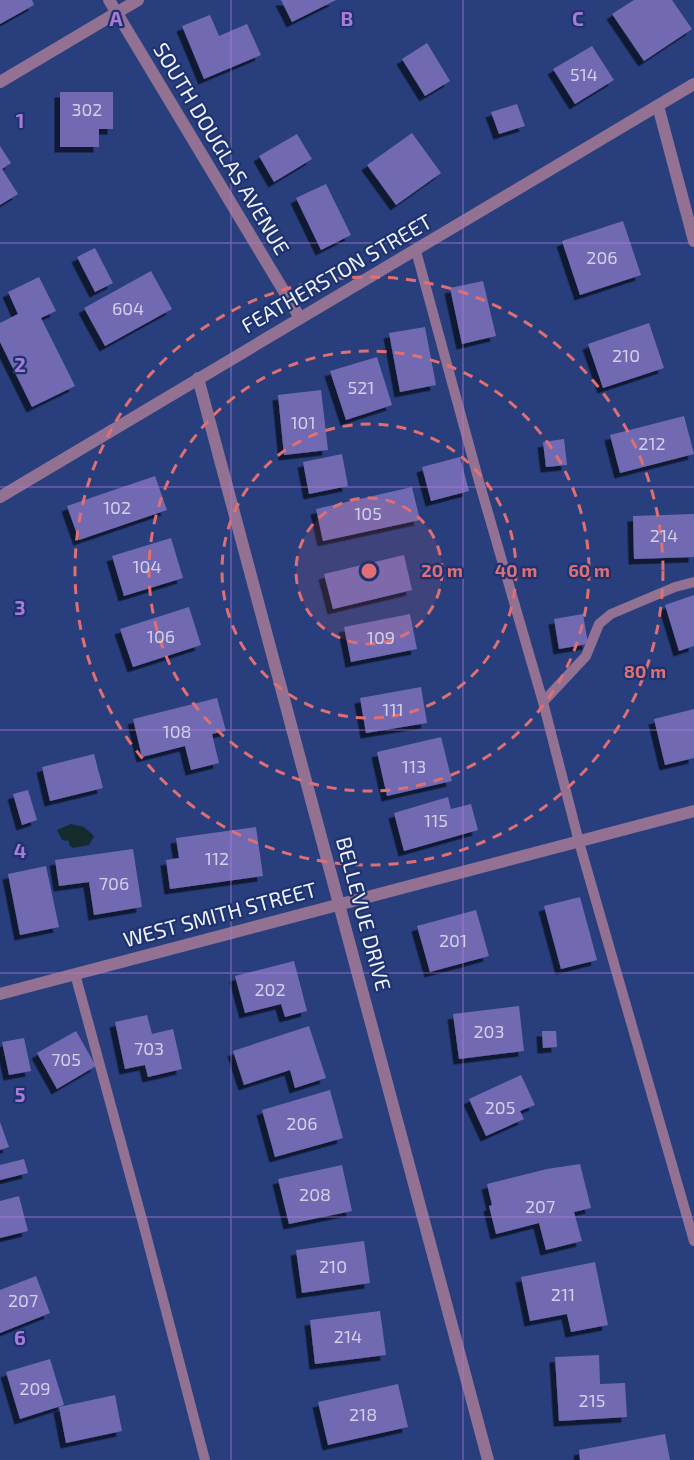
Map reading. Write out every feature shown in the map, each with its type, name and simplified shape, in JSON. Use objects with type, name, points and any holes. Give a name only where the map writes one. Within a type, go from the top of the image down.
[{"type":"street","name":"SOUTH DOUGLAS AVENUE","points":[[109,0],[300,318]]},
{"type":"street","points":[[0,81],[138,0]]},
{"type":"street","name":"FEATHERSTON STREET","points":[[0,496],[694,84]]},
{"type":"street","points":[[658,106],[694,241]]},
{"type":"street","name":"BELLEVUE DRIVE","points":[[198,378],[488,1460]]},
{"type":"street","name":"WEST SMITH STREET","points":[[0,994],[694,811]]},
{"type":"lane","points":[[416,250],[480,485],[543,702],[579,843],[694,1241]]},
{"type":"lane","points":[[543,702],[586,656],[599,624],[611,614],[675,587],[694,582]]},
{"type":"lane","points":[[75,974],[205,1460]]},
{"type":"shaded area","points":[[71,824],[84,827],[94,836],[89,845],[73,848],[69,845],[69,841],[62,840],[57,830]]},
{"type":"building","points":[[0,0],[32,0],[34,5],[0,24]]},
{"type":"building","points":[[281,0],[336,0],[292,22]]},
{"type":"building","points":[[634,0],[672,0],[692,29],[644,61],[612,14]]},
{"type":"building","points":[[210,15],[219,36],[247,24],[261,55],[204,79],[182,26]]},
{"type":"building","points":[[427,43],[450,81],[425,96],[402,59]]},
{"type":"building","points":[[592,46],[614,80],[575,104],[553,69]]},
{"type":"building","points":[[60,92],[113,92],[113,129],[99,129],[99,147],[60,147]]},
{"type":"building","points":[[517,104],[525,126],[499,134],[491,112]]},
{"type":"building","points":[[412,133],[441,173],[396,205],[367,165]]},
{"type":"building","points":[[297,134],[312,159],[274,182],[259,156]]},
{"type":"building","points":[[0,146],[11,163],[2,169],[18,194],[0,205]]},
{"type":"building","points":[[326,184],[351,235],[321,250],[296,198]]},
{"type":"building","points":[[623,221],[641,275],[580,295],[562,241]]},
{"type":"building","points":[[95,248],[113,283],[95,292],[77,257]]},
{"type":"building","points":[[151,271],[172,309],[105,346],[84,308]]},
{"type":"building","points":[[39,277],[56,311],[41,318],[75,386],[32,407],[0,342],[0,323],[18,314],[8,292]]},
{"type":"building","points":[[483,281],[496,336],[462,344],[450,288]]},
{"type":"building","points":[[649,323],[664,368],[603,388],[588,344]]},
{"type":"building","points":[[425,327],[436,385],[400,392],[389,333]]},
{"type":"building","points":[[377,357],[392,405],[346,420],[330,371]]},
{"type":"building","points":[[321,390],[328,450],[284,455],[278,395]]},
{"type":"building","points":[[684,416],[694,454],[620,473],[610,435]]},
{"type":"building","points":[[564,439],[567,465],[546,467],[543,442]]},
{"type":"building","points":[[342,454],[348,486],[309,494],[303,462]]},
{"type":"building","points":[[460,457],[469,491],[431,501],[422,467]]},
{"type":"building","points":[[155,476],[167,510],[79,540],[67,506]]},
{"type":"building","points":[[412,487],[420,520],[323,541],[316,509]]},
{"type":"building","points":[[694,514],[694,557],[634,559],[633,516]]},
{"type":"building","points":[[171,538],[183,578],[124,596],[112,556]]},
{"type":"building","points":[[404,555],[412,590],[333,609],[324,574]]},
{"type":"building","points":[[694,595],[694,646],[679,651],[665,605]]},
{"type":"building","points":[[189,607],[201,645],[133,667],[120,629]]},
{"type":"building","points":[[410,614],[417,649],[351,662],[344,627]]},
{"type":"building","points":[[583,614],[588,644],[559,649],[554,619]]},
{"type":"building","points":[[421,687],[427,723],[366,733],[360,698]]},
{"type":"building","points":[[217,698],[226,731],[212,734],[219,763],[191,770],[185,746],[142,757],[133,719]]},
{"type":"building","points":[[694,709],[694,758],[665,765],[654,719]]},
{"type":"building","points":[[441,737],[452,781],[387,796],[377,752]]},
{"type":"building","points":[[94,754],[103,788],[50,801],[42,767]]},
{"type":"building","points":[[28,790],[37,820],[22,825],[13,794]]},
{"type":"building","points":[[448,797],[451,809],[471,804],[478,830],[404,851],[394,813]]},
{"type":"building","points":[[256,827],[263,876],[170,889],[166,860],[179,858],[176,838]]},
{"type":"building","points":[[133,849],[142,907],[94,915],[89,882],[59,886],[55,860]]},
{"type":"building","points":[[46,866],[59,927],[20,935],[8,874]]},
{"type":"building","points":[[580,897],[597,960],[561,969],[544,906]]},
{"type":"building","points":[[476,910],[489,956],[430,972],[417,926]]},
{"type":"building","points":[[294,961],[307,1011],[285,1017],[281,1004],[245,1013],[235,976]]},
{"type":"building","points":[[519,1006],[524,1051],[459,1059],[453,1014]]},
{"type":"building","points":[[147,1015],[152,1034],[173,1029],[182,1069],[148,1077],[145,1065],[125,1069],[115,1022]]},
{"type":"building","points":[[309,1026],[326,1078],[295,1088],[290,1070],[244,1085],[233,1051]]},
{"type":"building","points":[[76,1031],[96,1066],[57,1089],[37,1053]]},
{"type":"building","points":[[542,1031],[556,1031],[557,1047],[543,1048]]},
{"type":"building","points":[[24,1038],[31,1071],[9,1075],[2,1042]]},
{"type":"building","points":[[521,1075],[535,1105],[520,1111],[524,1119],[486,1136],[469,1099]]},
{"type":"building","points":[[330,1090],[343,1138],[275,1157],[262,1110]]},
{"type":"building","points":[[0,1122],[9,1147],[0,1150]]},
{"type":"building","points":[[24,1159],[28,1173],[0,1180],[0,1165]]},
{"type":"building","points":[[580,1164],[591,1208],[574,1212],[582,1241],[546,1250],[539,1223],[496,1234],[489,1206],[492,1205],[487,1184],[547,1169]]},
{"type":"building","points":[[342,1165],[352,1211],[289,1224],[278,1179]]},
{"type":"building","points":[[19,1196],[28,1231],[0,1238],[0,1201]]},
{"type":"building","points":[[364,1241],[370,1283],[302,1293],[296,1250]]},
{"type":"building","points":[[595,1262],[608,1325],[571,1332],[567,1314],[530,1321],[521,1277]]},
{"type":"building","points":[[36,1276],[50,1313],[0,1333],[0,1290]]},
{"type":"building","points":[[380,1311],[386,1355],[315,1364],[310,1320]]},
{"type":"building","points":[[599,1355],[600,1384],[625,1383],[627,1417],[559,1421],[555,1357]]},
{"type":"building","points":[[50,1359],[64,1405],[20,1419],[6,1372]]},
{"type":"building","points":[[398,1384],[408,1427],[328,1445],[318,1402]]},
{"type":"building","points":[[115,1395],[122,1431],[66,1443],[59,1407]]},
{"type":"building","points":[[665,1434],[670,1460],[580,1460],[579,1450]]}]
